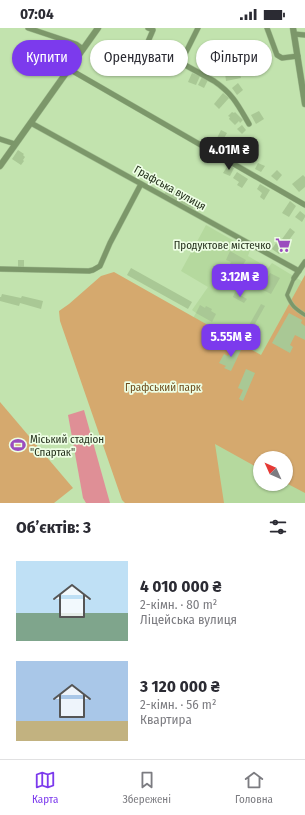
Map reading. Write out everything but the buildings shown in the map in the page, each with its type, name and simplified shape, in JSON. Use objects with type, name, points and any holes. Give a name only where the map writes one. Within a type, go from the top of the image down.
[{"type":"street","points":[[28,28],[76,44],[83,49],[98,28]]},
{"type":"street","points":[[148,28],[154,30],[149,40]]},
{"type":"street","points":[[188,48],[198,28]]},
{"type":"street","points":[[267,28],[277,55],[282,58],[298,56]]},
{"type":"street","points":[[305,35],[294,31],[305,104]]},
{"type":"street","points":[[188,66],[224,88],[236,101],[249,124]]},
{"type":"street","points":[[0,166],[64,76]]},
{"type":"street","points":[[81,76],[305,205]]},
{"type":"street","name":"Графська вулиця","points":[[31,123],[299,272]]},
{"type":"street","points":[[0,139],[16,144]]},
{"type":"street","points":[[0,270],[89,271],[97,269],[100,266],[113,237],[141,184]]},
{"type":"street","points":[[305,262],[294,278],[287,295],[296,309],[305,315]]},
{"type":"shaded area","points":[[206,225],[250,250],[248,256],[268,268],[272,263],[305,283],[305,503],[197,503],[187,328],[196,313],[192,310],[208,287],[181,271]]},
{"type":"shaded area","points":[[84,410],[110,503],[86,503],[83,498],[68,415]]},
{"type":"green space","name":"Графський парк","points":[[114,272],[261,355],[305,275],[305,493],[293,487],[293,451],[253,451],[253,465],[215,444],[224,503],[125,503],[122,500],[60,321],[59,311],[101,276]]},
{"type":"green space","name":"Міський стадіон \"Спартак\"","points":[[0,402],[73,488],[54,503],[0,503]]},
{"type":"place","name":"Продуктове містечко","points":[[283,245]]},
{"type":"place","name":"Міський стадіон \"Спартак\"","points":[[18,445]]}]
